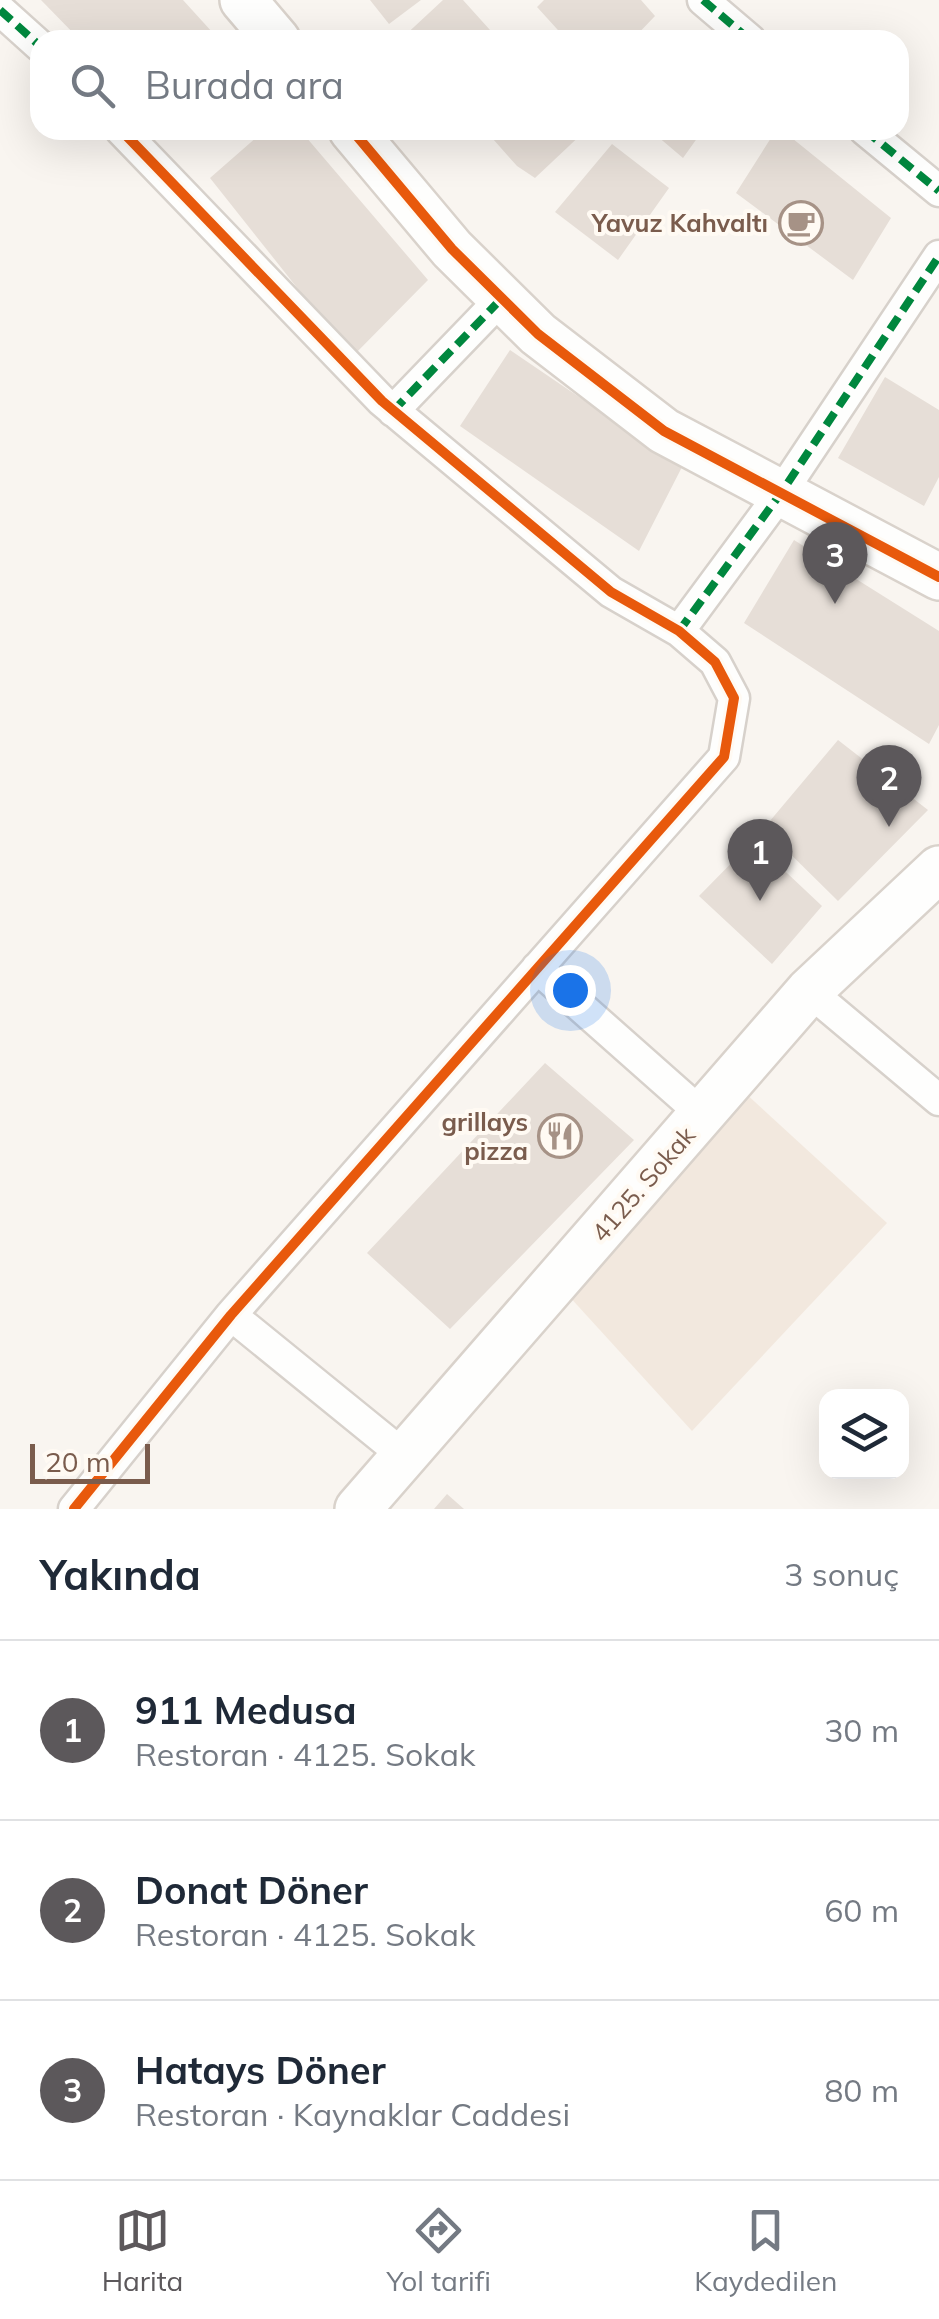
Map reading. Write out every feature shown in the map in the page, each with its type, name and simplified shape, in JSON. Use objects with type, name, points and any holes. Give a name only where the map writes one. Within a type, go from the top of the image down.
[{"type":"main road","points":[[243,0],[268,30]]},
{"type":"main road","points":[[360,140],[452,249],[538,334],[664,430],[939,577]]},
{"type":"main road","name":"4125. Sokak","points":[[358,1509],[809,991],[939,869]]},
{"type":"street","points":[[723,6],[742,30]]},
{"type":"street","points":[[0,10],[30,37]]},
{"type":"street","points":[[74,1509],[231,1315],[724,758],[734,698],[716,662],[679,631],[611,592],[393,411],[130,140]]},
{"type":"street","points":[[877,140],[939,191]]},
{"type":"street","points":[[679,631],[781,493],[939,256]]},
{"type":"street","points":[[393,411],[502,298]]},
{"type":"street","points":[[538,968],[703,1115]]},
{"type":"street","points":[[809,991],[939,1100]]},
{"type":"street","points":[[231,1315],[402,1454]]},
{"type":"shaded area","points":[[732,1081],[887,1223],[692,1431],[557,1283]]},
{"type":"building","points":[[41,0],[183,0],[210,30],[70,30]]},
{"type":"building","points":[[370,0],[421,0],[389,24]]},
{"type":"building","points":[[443,0],[463,0],[490,30],[411,30]]},
{"type":"building","points":[[544,0],[641,0],[655,16],[642,30],[558,30],[537,7]]},
{"type":"building","points":[[254,140],[309,140],[428,280],[352,357],[210,178]]},
{"type":"building","points":[[494,140],[575,140],[535,178],[517,166]]},
{"type":"building","points":[[662,140],[696,140],[683,158]]},
{"type":"building","points":[[770,140],[794,140],[891,218],[853,280],[736,193]]},
{"type":"building","points":[[612,144],[669,188],[618,260],[555,212]]},
{"type":"building","points":[[510,350],[682,467],[639,551],[460,426]]},
{"type":"building","points":[[885,377],[939,410],[939,477],[924,506],[838,458]]},
{"type":"building","points":[[794,540],[939,631],[939,725],[929,744],[744,623]]},
{"type":"building","points":[[838,740],[928,810],[838,901],[764,828]]},
{"type":"building","points":[[753,841],[822,906],[772,964],[699,896]]},
{"type":"building","points":[[545,1063],[634,1140],[450,1329],[367,1253]]},
{"type":"building","points":[[447,1494],[464,1509],[434,1509]]},
{"type":"marked path","points":[[703,0],[738,30]]},
{"type":"marked path","points":[[0,10],[30,37]]},
{"type":"marked path","points":[[877,140],[939,191]]},
{"type":"marked path","points":[[679,631],[781,493],[939,256]]},
{"type":"marked path","points":[[393,411],[502,298]]},
{"type":"cycle path","points":[[74,1509],[231,1315],[724,757],[734,698],[715,662],[679,631],[611,592],[382,401],[131,140]]},
{"type":"cycle path","points":[[360,140],[452,249],[538,334],[664,431],[939,577]]},
{"type":"place","name":"Yavuz Kahvaltı","points":[[801,223]]},
{"type":"place","name":"Hatays Döner","points":[[835,604]]},
{"type":"place","name":"Donat Döner","points":[[889,827]]},
{"type":"place","name":"911 Medusa","points":[[760,901]]},
{"type":"place","name":"grillays pizza","points":[[560,1136]]}]
